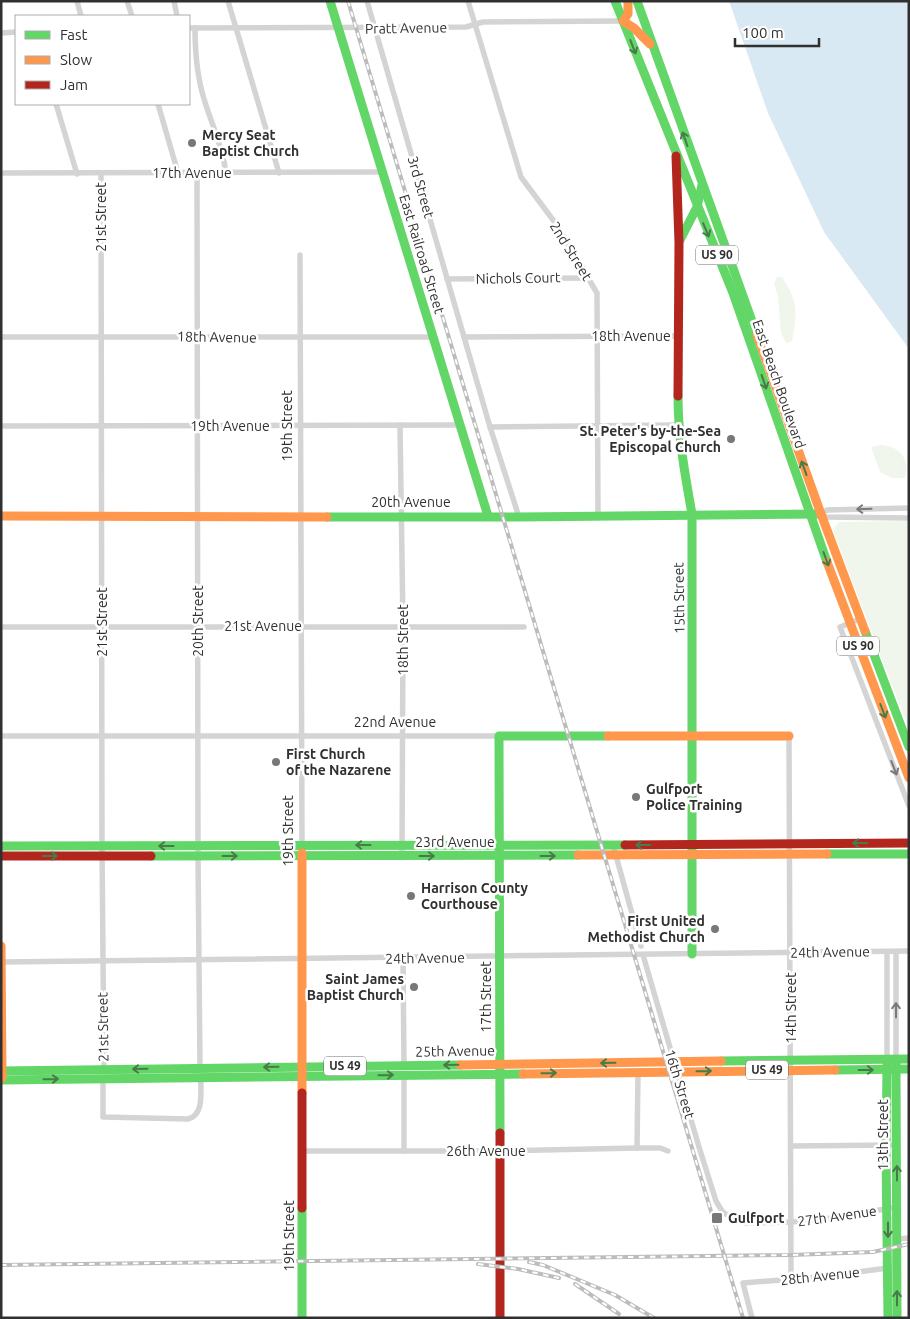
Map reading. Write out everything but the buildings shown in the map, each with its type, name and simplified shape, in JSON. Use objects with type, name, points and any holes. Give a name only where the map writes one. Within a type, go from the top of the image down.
[{"type":"street","points":[[77,1],[81,15]]},
{"type":"street","points":[[127,1],[132,15]]},
{"type":"street","points":[[174,1],[177,15]]},
{"type":"street","points":[[228,1],[279,173]]},
{"type":"street","name":"East Railroad Street","points":[[330,1],[488,516]]},
{"type":"street","name":"3rd Street","points":[[367,1],[490,427],[519,517]]},
{"type":"street","name":"2nd Street","points":[[468,1],[520,177],[556,224],[597,292],[598,516]]},
{"type":"street","name":"East Beach Boulevard","points":[[615,1],[733,293],[809,514],[849,624],[909,778]]},
{"type":"street","points":[[628,1],[628,14],[623,22],[631,24],[652,45]]},
{"type":"street","name":"East Beach Boulevard","points":[[637,1],[821,514],[909,747]]},
{"type":"street","name":"Pratt Avenue","points":[[192,28],[338,29],[466,27],[483,22],[623,22]]},
{"type":"street","points":[[192,28],[204,100],[222,154],[226,173]]},
{"type":"street","points":[[1,33],[15,32]]},
{"type":"street","name":"21st Street","points":[[56,105],[77,174]]},
{"type":"street","points":[[158,105],[178,173]]},
{"type":"street","name":"15th Street","points":[[676,155],[679,243],[678,425],[692,514],[692,954]]},
{"type":"street","name":"17th Avenue","points":[[1,174],[383,172]]},
{"type":"street","name":"20th Street","points":[[103,1117],[188,1119],[197,1115],[200,1109],[197,173]]},
{"type":"street","name":"21st Street","points":[[101,174],[103,1117]]},
{"type":"street","name":"15th Street","points":[[679,243],[697,207],[702,185]]},
{"type":"street","name":"19th Street","points":[[300,255],[302,1318]]},
{"type":"street","name":"Nichols Court","points":[[447,279],[589,278]]},
{"type":"street","name":"18th Avenue","points":[[464,337],[678,336]]},
{"type":"street","name":"18th Avenue","points":[[1,337],[433,337]]},
{"type":"street","name":"18th Street","points":[[400,425],[403,626],[402,856]]},
{"type":"street","name":"19th Avenue","points":[[1,426],[459,425]]},
{"type":"street","points":[[490,427],[678,425]]},
{"type":"street","name":"20th Avenue","points":[[821,514],[827,510],[909,508]]},
{"type":"street","name":"20th Avenue","points":[[1,516],[519,517],[821,514],[826,517],[909,518]]},
{"type":"street","points":[[860,619],[840,627],[909,806]]},
{"type":"street","name":"21st Avenue","points":[[1,627],[524,627]]},
{"type":"street","name":"22nd Avenue","points":[[1,736],[790,736]]},
{"type":"street","name":"17th Street","points":[[499,736],[500,1318]]},
{"type":"street","name":"14th Street","points":[[790,736],[791,1279]]},
{"type":"street","name":"23rd Avenue","points":[[1,846],[909,843]]},
{"type":"street","points":[[753,856],[758,844]]},
{"type":"street","points":[[613,845],[641,946]]},
{"type":"street","name":"23rd Avenue","points":[[1,856],[302,857],[909,854]]},
{"type":"street","points":[[1,946],[2,1075]]},
{"type":"street","name":"13th Street","points":[[887,952],[892,1059]]},
{"type":"street","name":"13th Street","points":[[888,1318],[892,1268],[897,1239],[897,1145],[892,1070],[896,952]]},
{"type":"street","name":"24th Avenue","points":[[1,962],[909,952]]},
{"type":"street","name":"16th Street","points":[[643,955],[673,1062],[716,1201],[722,1211]]},
{"type":"street","points":[[403,958],[404,1151]]},
{"type":"street","name":"25th Avenue","points":[[2,1075],[500,1069],[673,1062],[909,1058]]},
{"type":"street","name":"25th Avenue","points":[[500,1069],[638,1072],[909,1070]]},
{"type":"street","name":"13th Street","points":[[892,1070],[886,1145],[887,1209],[897,1318]]},
{"type":"street","points":[[637,1148],[638,1072]]},
{"type":"street","points":[[791,1146],[897,1145]]},
{"type":"street","name":"26th Avenue","points":[[303,1151],[500,1151],[637,1148],[660,1148],[668,1151]]},
{"type":"street","name":"27th Avenue","points":[[722,1211],[729,1218],[739,1223],[791,1222],[832,1218],[897,1207]]},
{"type":"street","points":[[897,1239],[909,1238]]},
{"type":"street","name":"28th Avenue","points":[[752,1318],[743,1283],[892,1268]]},
{"type":"shaded area","points":[[729,1],[909,1],[909,349],[824,232],[768,113]]},
{"type":"shaded area","points":[[777,277],[782,277],[791,293],[795,307],[796,315],[792,341],[786,343],[781,333],[778,296],[774,284]]},
{"type":"shaded area","points":[[881,445],[893,448],[905,459],[905,478],[892,478],[880,472],[871,447]]},
{"type":"shaded area","points":[[909,521],[909,730],[834,533],[834,528],[839,522]]},
{"type":"railway","points":[[348,1],[743,1318]]},
{"type":"railway","points":[[1,1265],[791,1255],[873,1252],[909,1244]]},
{"type":"railway","points":[[529,1262],[543,1265],[615,1295],[654,1318]]},
{"type":"railway","points":[[478,1264],[518,1269],[559,1278]]},
{"type":"railway","points":[[575,1284],[619,1314]]},
{"type":"traffic: fast","points":[[330,1],[488,516]]},
{"type":"traffic: fast","points":[[615,1],[733,293],[827,562]]},
{"type":"traffic: fast","points":[[637,1],[757,335]]},
{"type":"traffic: fast","points":[[680,240],[697,207],[702,185]]},
{"type":"traffic: fast","points":[[678,396],[684,470],[692,514],[692,954]]},
{"type":"traffic: fast","points":[[327,517],[821,514]]},
{"type":"traffic: fast","points":[[865,631],[909,747]]},
{"type":"traffic: fast","points":[[500,1133],[499,736],[608,736]]},
{"type":"traffic: fast","points":[[1,846],[625,845]]},
{"type":"traffic: fast","points":[[827,854],[909,854]]},
{"type":"traffic: fast","points":[[151,856],[578,855]]},
{"type":"traffic: fast","points":[[721,1061],[909,1059]]},
{"type":"traffic: fast","points":[[896,1063],[897,1318]]},
{"type":"traffic: fast","points":[[887,1064],[888,1318]]},
{"type":"traffic: fast","points":[[1,1071],[460,1065]]},
{"type":"traffic: fast","points":[[835,1070],[909,1069]]},
{"type":"traffic: fast","points":[[1,1080],[523,1074]]},
{"type":"traffic: fast","points":[[302,1208],[302,1318]]},
{"type":"traffic: slow","points":[[628,1],[628,14],[623,21],[634,28],[650,44]]},
{"type":"traffic: slow","points":[[757,335],[865,631]]},
{"type":"traffic: slow","points":[[1,516],[327,517]]},
{"type":"traffic: slow","points":[[827,562],[909,778]]},
{"type":"traffic: slow","points":[[608,736],[789,736]]},
{"type":"traffic: slow","points":[[302,853],[302,1093]]},
{"type":"traffic: slow","points":[[578,855],[827,854]]},
{"type":"traffic: slow","points":[[1,946],[2,1078]]},
{"type":"traffic: slow","points":[[460,1065],[721,1061]]},
{"type":"traffic: slow","points":[[523,1074],[835,1070]]},
{"type":"traffic: jam","points":[[676,156],[679,243],[678,396]]},
{"type":"traffic: jam","points":[[625,845],[909,843]]},
{"type":"traffic: jam","points":[[1,856],[151,856]]},
{"type":"traffic: jam","points":[[302,1093],[302,1208]]},
{"type":"traffic: jam","points":[[500,1133],[500,1318]]},
{"type":"place","name":"Mercy Seat Baptist Church","points":[[192,143]]},
{"type":"place","name":"St. Peter's by-the-Sea Episcopal Church","points":[[731,439]]},
{"type":"place","name":"First Church of the Nazarene","points":[[276,762]]},
{"type":"place","name":"Gulfport Police Training","points":[[636,797]]},
{"type":"place","name":"Harrison County Courthouse","points":[[411,896]]},
{"type":"place","name":"First United Methodist Church","points":[[715,929]]},
{"type":"place","name":"Saint James Baptist Church","points":[[414,987]]},
{"type":"place","name":"Gulfport","points":[[717,1218]]}]
